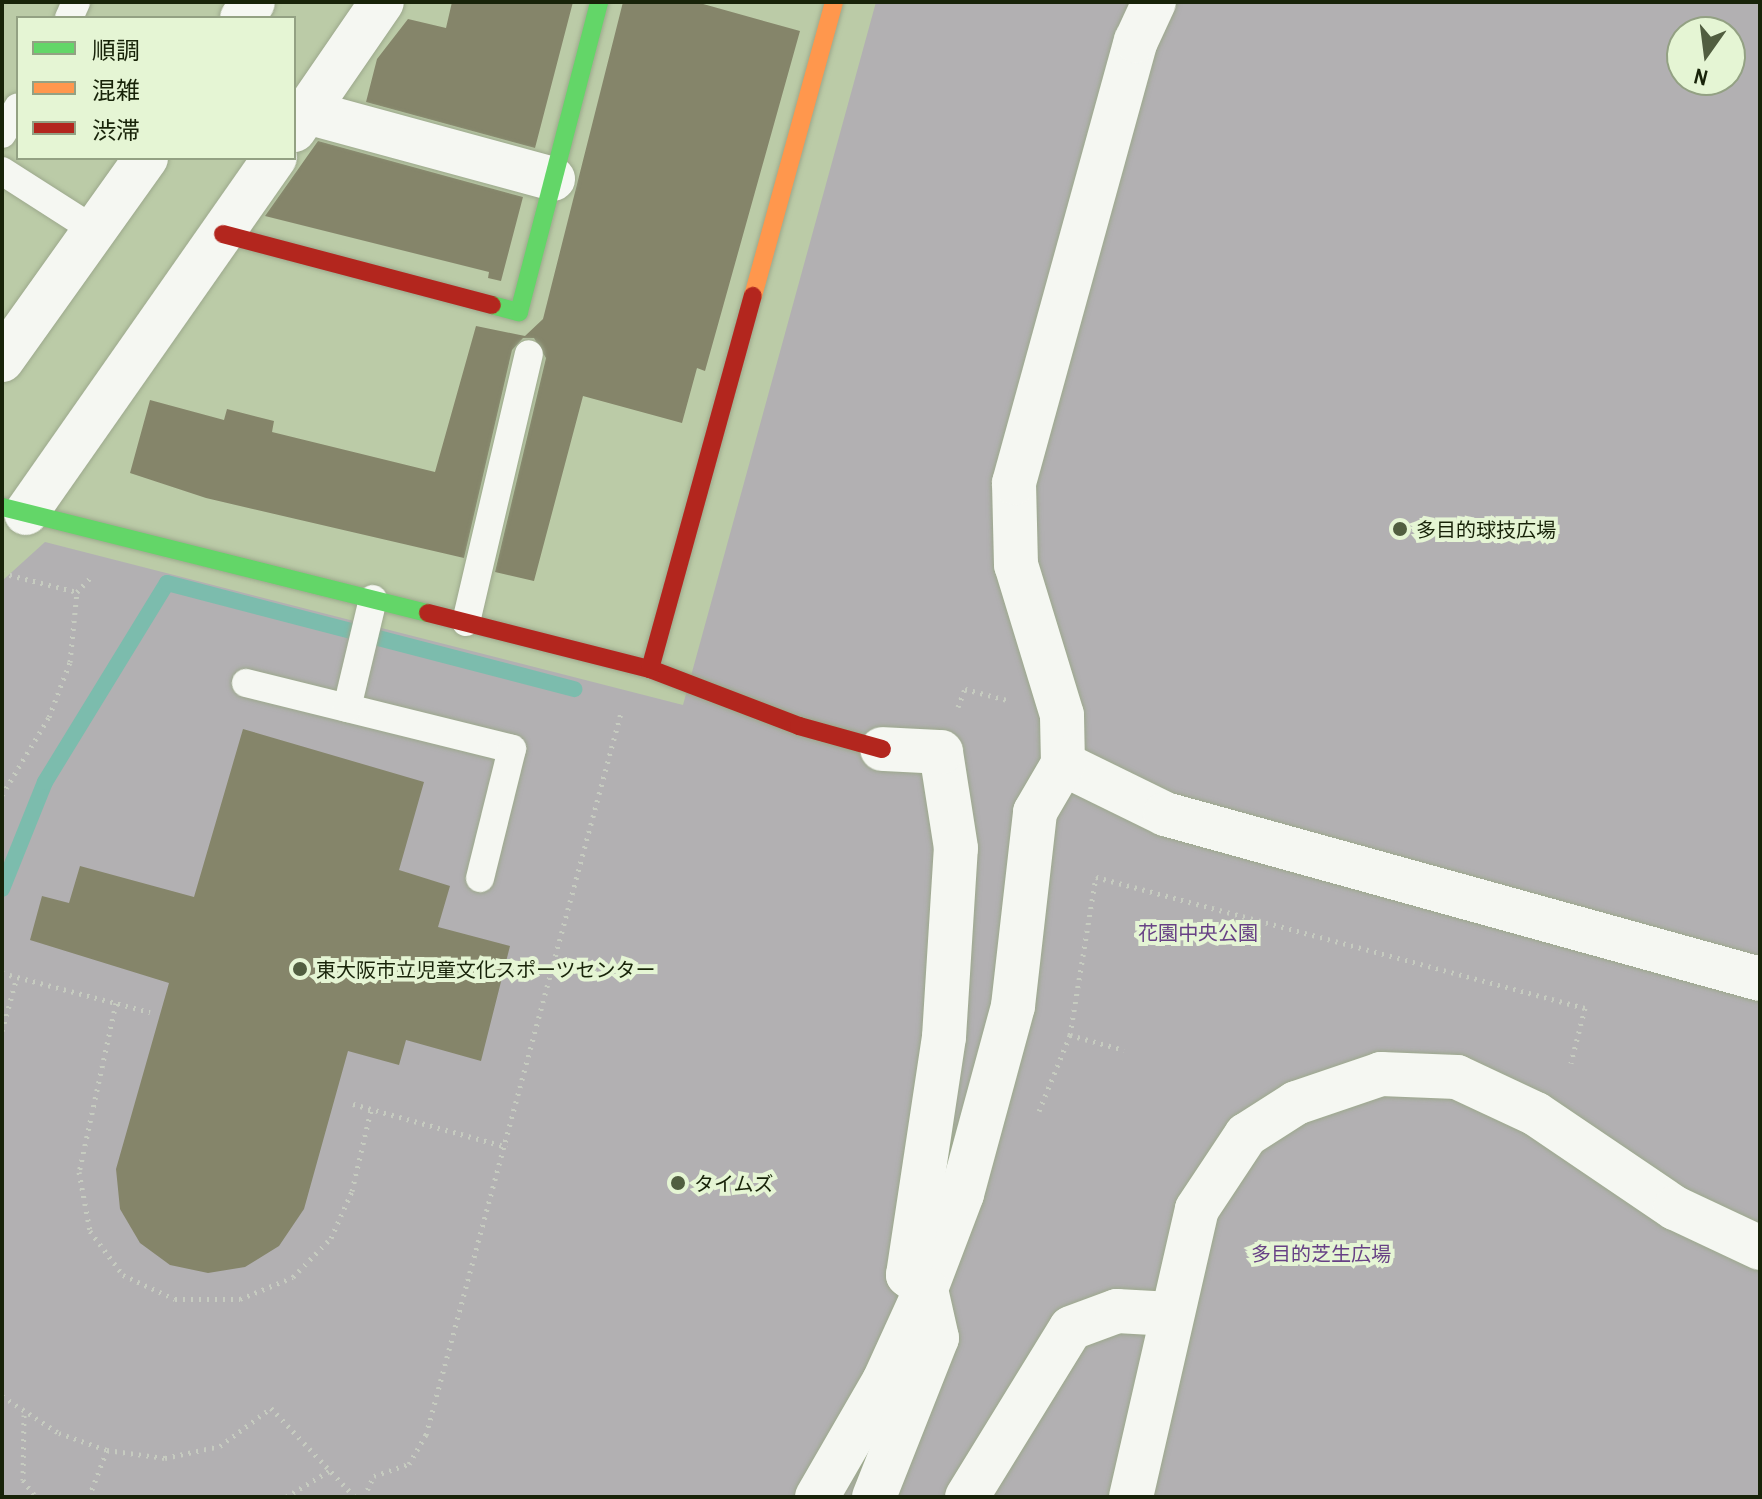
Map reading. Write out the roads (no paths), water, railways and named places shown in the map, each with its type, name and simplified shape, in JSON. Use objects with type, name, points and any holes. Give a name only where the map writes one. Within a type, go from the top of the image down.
[{"type":"street","points":[[382,2],[300,121],[553,179]]},
{"type":"street","points":[[223,234],[519,312],[599,2]]},
{"type":"street","points":[[650,669],[834,2]]},
{"type":"street","points":[[817,1497],[884,1381],[926,1289],[962,1194],[1013,1006],[1035,812],[1063,764],[1062,715],[1016,565],[1014,483],[1136,41],[1154,2]]},
{"type":"street","points":[[2,360],[145,160]]},
{"type":"street","points":[[274,160],[223,234],[14,510],[371,609],[466,622],[650,669],[799,726],[882,749],[941,752],[956,848],[944,1037],[908,1275],[926,1289],[937,1338],[874,1497]]},
{"type":"street","points":[[1063,764],[1165,814],[1760,979]]},
{"type":"street","points":[[1131,1497],[1197,1209],[1246,1135],[1296,1103],[1381,1074],[1471,1083],[1536,1114],[1675,1208],[1760,1248]]},
{"type":"street","points":[[967,1497],[1071,1328],[1117,1311],[1171,1314]]},
{"type":"lane","points":[[2,134],[16,110]]},
{"type":"lane","points":[[2,171],[96,231]]},
{"type":"lane","points":[[466,622],[529,354]]},
{"type":"lane","points":[[347,708],[371,609]]},
{"type":"lane","points":[[246,683],[512,749],[480,878]]},
{"type":"waterway","points":[[2,889],[45,782],[167,583],[574,689]]},
{"type":"place","name":"多目的球技広場","points":[[1400,529]]},
{"type":"place","name":"東大阪市立児童文化スポーツセンター","points":[[300,969]]},
{"type":"place","name":"タイムズ","points":[[678,1183]]},
{"type":"park label","name":"花園中央公園","points":[[1198,932]]},
{"type":"park label","name":"多目的芝生広場","points":[[1321,1253]]}]
